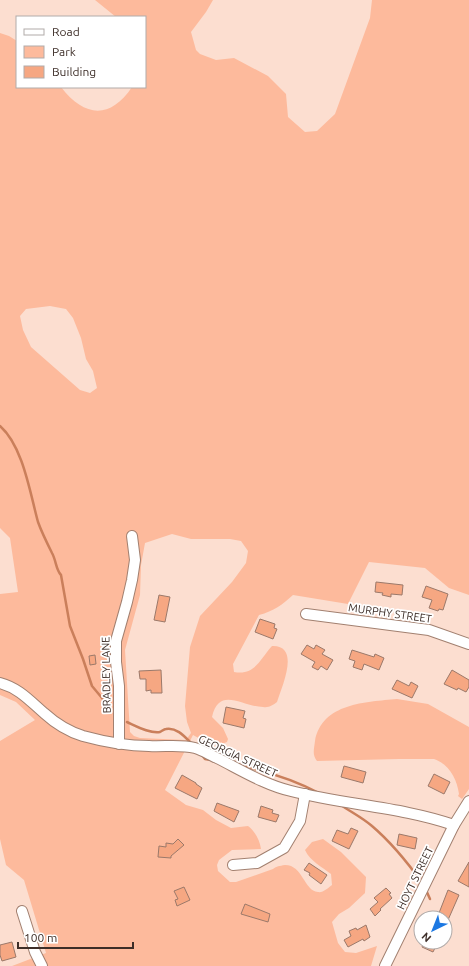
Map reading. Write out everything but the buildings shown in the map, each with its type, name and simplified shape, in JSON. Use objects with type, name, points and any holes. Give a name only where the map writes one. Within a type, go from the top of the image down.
[{"type":"street","name":"BRADLEY LANE","points":[[119,744],[119,686],[116,662],[116,641],[132,580],[135,560],[132,536]]},
{"type":"street","name":"MURPHY STREET","points":[[306,614],[429,630],[469,644]]},
{"type":"street","name":"GEORGIA STREET","points":[[0,683],[8,685],[19,691],[45,714],[62,726],[82,736],[119,744],[150,746],[179,745],[195,748],[261,780],[291,791],[407,812],[454,825]]},
{"type":"street","points":[[233,865],[257,862],[284,848],[300,821],[306,794]]},
{"type":"street","name":"HOYT STREET","points":[[385,966],[454,825],[469,801]]},
{"type":"street","points":[[22,911],[35,952],[42,966]]},
{"type":"green space","points":[[95,0],[213,0],[191,32],[196,50],[200,54],[216,60],[234,58],[268,76],[286,94],[288,117],[305,132],[317,131],[335,114],[370,18],[372,0],[469,0],[469,595],[449,588],[425,568],[369,562],[348,604],[293,595],[278,607],[259,615],[233,664],[234,672],[241,673],[252,669],[272,646],[281,647],[286,652],[288,659],[285,677],[277,702],[271,706],[265,707],[233,700],[220,702],[215,707],[212,717],[223,728],[228,739],[227,742],[219,745],[202,740],[193,735],[165,790],[186,805],[203,810],[216,820],[231,828],[248,826],[255,833],[261,849],[232,850],[219,860],[217,865],[218,871],[230,882],[236,882],[285,865],[296,869],[313,891],[322,892],[332,885],[331,874],[313,861],[305,850],[312,842],[323,839],[341,852],[366,877],[365,893],[349,908],[339,914],[332,922],[338,943],[345,952],[356,953],[377,946],[371,966],[12,966],[46,953],[24,880],[6,865],[0,839],[0,741],[35,720],[16,702],[0,695],[0,594],[18,592],[10,538],[0,528],[0,33],[16,40],[16,88],[62,88],[79,104],[88,109],[97,111],[115,105],[124,98],[131,88],[146,88],[146,16],[115,16]],"holes":[[[50,306],[66,309],[73,318],[81,338],[86,359],[93,371],[97,388],[90,393],[80,390],[31,347],[23,330],[20,316],[26,309]],[[172,534],[191,539],[230,539],[241,541],[248,551],[246,563],[232,582],[200,616],[190,647],[185,706],[187,722],[191,733],[186,740],[140,738],[134,736],[130,732],[125,650],[140,595],[141,565],[145,543]]]},
{"type":"green space","points":[[397,699],[428,704],[469,727],[469,789],[462,799],[458,796],[458,788],[448,768],[444,764],[434,759],[317,761],[315,759],[315,741],[319,728],[326,719],[347,707],[372,701]]},
{"type":"waterway","points":[[0,426],[15,445],[25,471],[38,522],[61,575],[70,626],[92,686],[107,704]]},
{"type":"waterway","points":[[127,722],[152,732],[160,732],[166,729],[177,731],[192,744]]},
{"type":"waterway","points":[[202,755],[205,759],[211,760]]},
{"type":"waterway","points":[[241,766],[282,777],[321,794]]},
{"type":"waterway","points":[[341,805],[365,820],[386,839],[412,868],[423,884]]},
{"type":"waterway","points":[[426,890],[430,899]]}]
